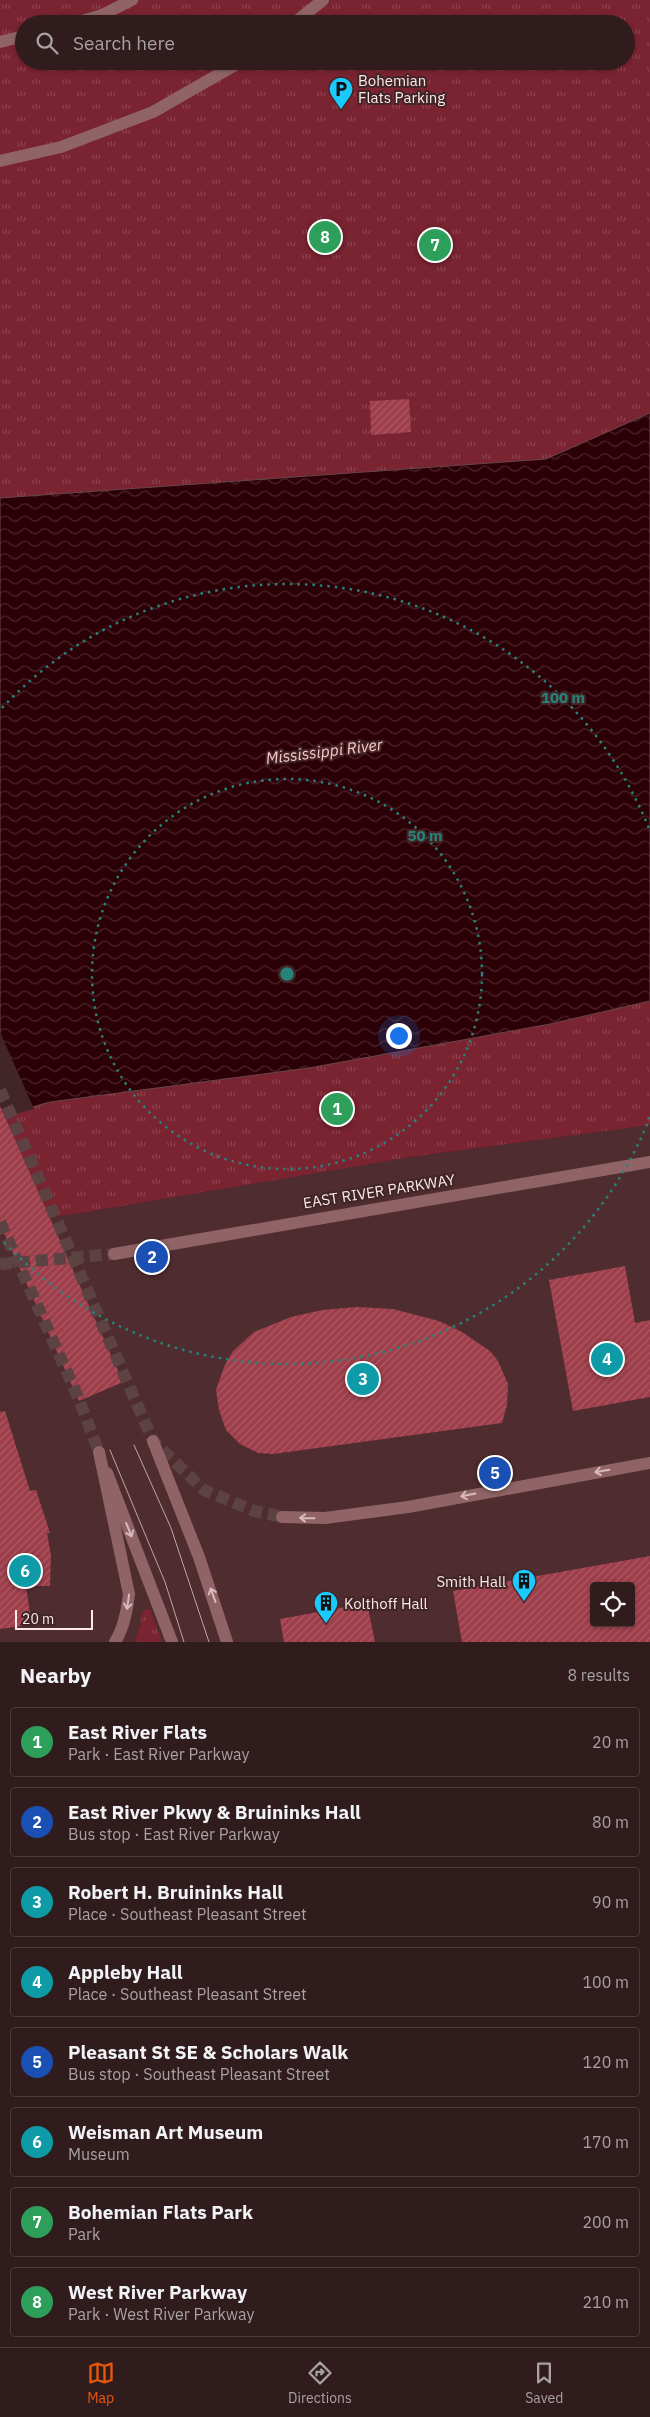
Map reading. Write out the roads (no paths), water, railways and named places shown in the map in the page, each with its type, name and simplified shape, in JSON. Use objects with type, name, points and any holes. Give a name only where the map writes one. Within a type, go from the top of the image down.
[{"type":"street","points":[[104,15],[132,0]]},
{"type":"street","points":[[304,15],[323,0]]},
{"type":"street","points":[[0,42],[15,38]]},
{"type":"street","points":[[0,161],[61,147],[153,112],[226,70]]},
{"type":"street","name":"EAST RIVER PARKWAY","points":[[114,1254],[650,1162]]},
{"type":"street","points":[[153,1441],[199,1557],[227,1642]]},
{"type":"street","points":[[115,1642],[122,1627],[129,1594],[98,1452],[172,1642]]},
{"type":"street","points":[[282,1517],[325,1518],[408,1507],[650,1463]]},
{"type":"water","name":"Mississippi River","points":[[650,413],[650,1001],[550,1024],[309,1068],[50,1102],[0,1116],[0,498],[546,459]]},
{"type":"tunnel","points":[[0,1090],[153,1441],[204,1490],[254,1511],[282,1517]]},
{"type":"tunnel","points":[[0,1222],[78,1397],[99,1452]]},
{"type":"tunnel","points":[[0,1264],[114,1254]]},
{"type":"tram line","points":[[134,1445],[171,1528],[209,1642]]},
{"type":"tram line","points":[[110,1450],[165,1582],[184,1642]]},
{"type":"place","name":"Bohemian Flats Parking","points":[[341,110]]},
{"type":"place","name":"West River Parkway","points":[[325,237]]},
{"type":"place","name":"Bohemian Flats Park","points":[[435,245]]},
{"type":"place","name":"East River Flats","points":[[337,1109]]},
{"type":"place","name":"East River Pkwy & Bruininks Hall","points":[[152,1257]]},
{"type":"place","name":"Appleby Hall","points":[[607,1359]]},
{"type":"place","name":"Robert H. Bruininks Hall","points":[[363,1379]]},
{"type":"place","name":"Pleasant St SE & Scholars Walk","points":[[495,1473]]},
{"type":"place","name":"Weisman Art Museum","points":[[25,1571]]},
{"type":"place","name":"Smith Hall","points":[[524,1602]]},
{"type":"place","name":"Kolthoff Hall","points":[[326,1624]]}]
